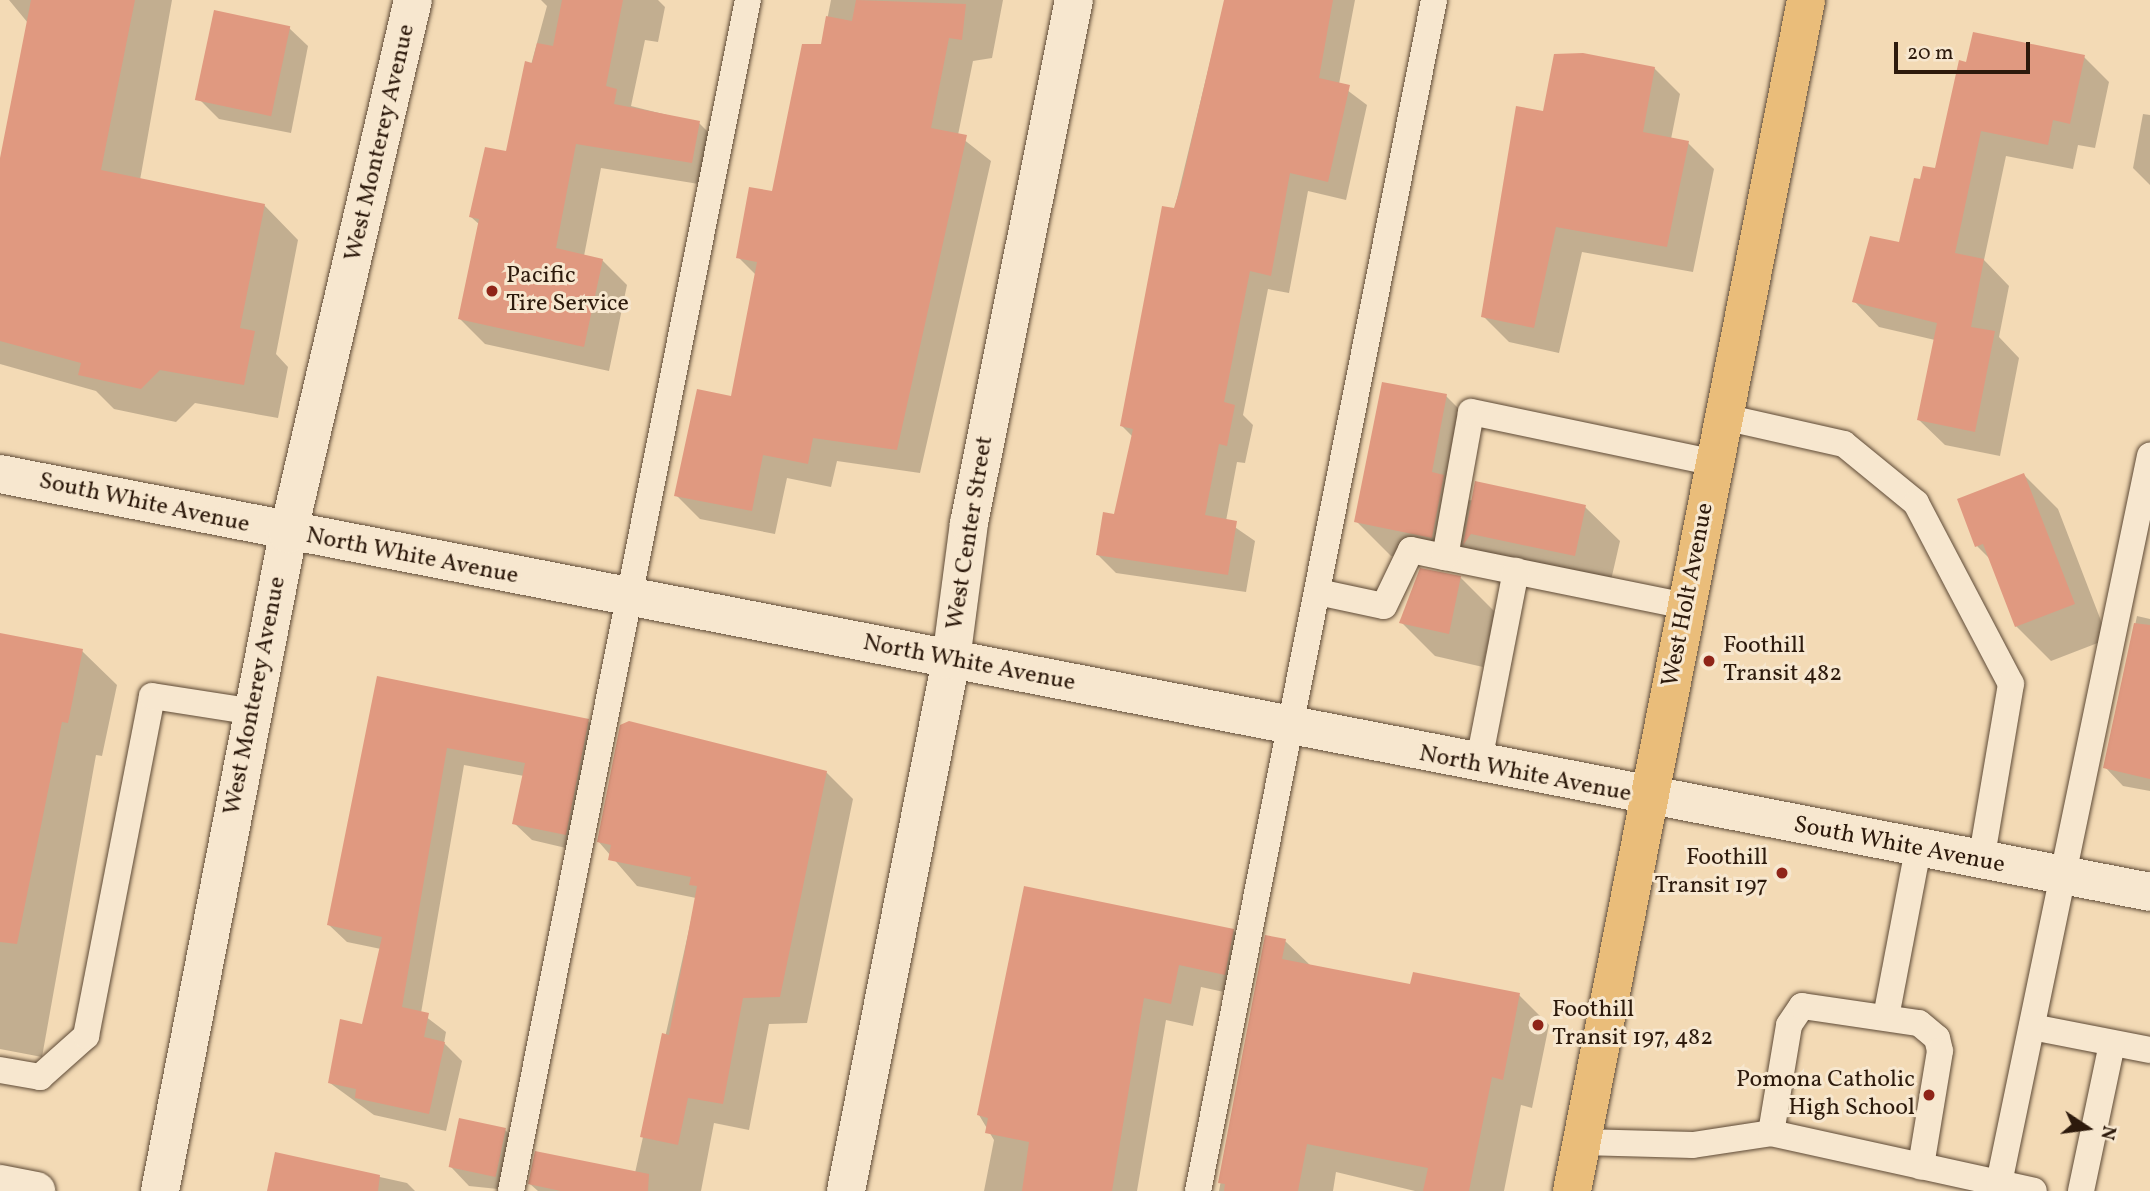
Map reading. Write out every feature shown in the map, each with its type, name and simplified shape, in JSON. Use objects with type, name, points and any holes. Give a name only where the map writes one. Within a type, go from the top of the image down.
[{"type":"main road","name":"West Holt Avenue","points":[[1572,1191],[1806,0]]},
{"type":"street","name":"West Monterey Avenue","points":[[160,1191],[288,534],[413,0]]},
{"type":"street","name":"West Center Street","points":[[846,1191],[951,660],[969,523],[1074,0]]},
{"type":"street","name":"South White Avenue","points":[[0,474],[288,534]]},
{"type":"street","name":"North White Avenue","points":[[288,534],[951,660],[1649,799]]},
{"type":"street","name":"South White Avenue","points":[[1649,799],[2150,892]]},
{"type":"street","points":[[0,1184],[36,1191]]},
{"type":"lane","points":[[511,1191],[748,0]]},
{"type":"lane","points":[[1198,1191],[1434,0]]},
{"type":"lane","points":[[1445,557],[1471,412],[1715,463]]},
{"type":"lane","points":[[1724,417],[1844,444],[1916,503],[2011,684],[1981,861]]},
{"type":"lane","points":[[1999,1183],[2150,456]]},
{"type":"lane","points":[[1318,592],[1384,606],[1411,550],[1686,606]]},
{"type":"lane","points":[[1478,766],[1516,571]]},
{"type":"lane","points":[[0,1070],[40,1077],[86,1036],[152,696],[254,712]]},
{"type":"lane","points":[[1886,1017],[1918,849]]},
{"type":"lane","points":[[1771,1133],[1794,1013],[1814,1003],[1886,1017],[1929,1027],[1940,1051],[1922,1166]]},
{"type":"lane","points":[[2032,1027],[2150,1050]]},
{"type":"lane","points":[[2081,1191],[2112,1044]]},
{"type":"lane","points":[[1581,1142],[1693,1145],[1771,1133],[2034,1191]]},
{"type":"building","points":[[31,0],[135,0],[101,170],[265,204],[240,328],[255,331],[244,385],[160,370],[141,389],[78,375],[81,363],[0,341],[0,158]]},
{"type":"building","points":[[562,0],[623,0],[606,86],[617,89],[614,104],[700,121],[692,163],[576,144],[556,248],[603,259],[584,347],[458,319],[479,219],[469,217],[485,147],[506,151],[525,61],[532,63],[537,43],[553,46]]},
{"type":"building","points":[[856,0],[966,4],[962,40],[949,38],[931,128],[967,135],[897,450],[813,438],[808,464],[763,455],[752,511],[674,496],[697,389],[731,396],[757,262],[736,258],[749,187],[772,191],[802,44],[821,44],[826,16],[852,21]]},
{"type":"building","points":[[1224,0],[1333,0],[1319,78],[1350,85],[1328,182],[1290,173],[1271,276],[1250,271],[1224,402],[1235,405],[1227,446],[1219,444],[1205,515],[1237,521],[1228,575],[1096,555],[1103,512],[1114,514],[1133,429],[1120,426],[1162,206],[1174,208],[1181,186]]},
{"type":"building","points":[[214,10],[290,26],[271,116],[195,100]]},
{"type":"building","points":[[1973,32],[2085,55],[2070,124],[2053,120],[2048,145],[1981,131],[1955,253],[1984,259],[1971,327],[1995,331],[1975,432],[1917,420],[1937,323],[1852,302],[1870,236],[1899,242],[1914,178],[1920,179],[1923,166],[1935,168],[1959,60],[1966,62]]},
{"type":"building","points":[[1583,53],[1655,67],[1643,132],[1689,141],[1667,247],[1556,227],[1534,328],[1481,317],[1516,106],[1543,111],[1554,54]]},
{"type":"building","points":[[1382,382],[1447,394],[1432,472],[1444,475],[1432,538],[1354,522]]},
{"type":"building","points":[[2024,473],[2075,604],[2015,627],[1983,544],[1975,547],[1957,499]]},
{"type":"building","points":[[1475,481],[1586,505],[1575,556],[1471,534],[1463,545]]},
{"type":"building","points":[[1420,568],[1461,576],[1449,634],[1399,623]]},
{"type":"building","points":[[2134,623],[2150,625],[2150,779],[2103,768]]},
{"type":"building","points":[[0,633],[83,649],[68,723],[62,722],[17,944],[0,942]]},
{"type":"building","points":[[377,676],[589,719],[566,835],[512,824],[525,763],[447,748],[402,1007],[429,1013],[424,1037],[445,1042],[429,1114],[355,1098],[356,1089],[328,1083],[340,1019],[362,1024],[382,937],[327,925]]},
{"type":"building","points":[[629,721],[827,771],[780,997],[743,998],[723,1104],[688,1098],[678,1145],[640,1137],[662,1033],[669,1035],[697,886],[689,885],[691,877],[608,860],[611,845],[597,842],[620,725]]},
{"type":"building","points":[[1024,886],[1234,929],[1225,975],[1179,965],[1171,1004],[1144,998],[1112,1191],[1022,1191],[1029,1142],[985,1133],[988,1118],[977,1115]]},
{"type":"building","points":[[1265,935],[1286,939],[1282,959],[1410,984],[1413,972],[1520,993],[1503,1080],[1492,1077],[1469,1191],[1423,1191],[1428,1168],[1307,1144],[1298,1191],[1224,1191],[1225,1184],[1218,1183]]},
{"type":"building","points":[[459,1118],[506,1128],[496,1177],[449,1167]]},
{"type":"building","points":[[535,1151],[649,1174],[648,1191],[561,1191],[528,1184]]},
{"type":"building","points":[[275,1152],[380,1175],[378,1191],[267,1191]]},
{"type":"place","name":"Pacific Tire Service","points":[[492,291]]},
{"type":"place","name":"Foothill Transit 482","points":[[1709,661]]},
{"type":"place","name":"Foothill Transit 197","points":[[1782,873]]},
{"type":"place","name":"Foothill Transit 197, 482","points":[[1538,1025]]},
{"type":"place","name":"Pomona Catholic High School","points":[[1929,1095]]}]
